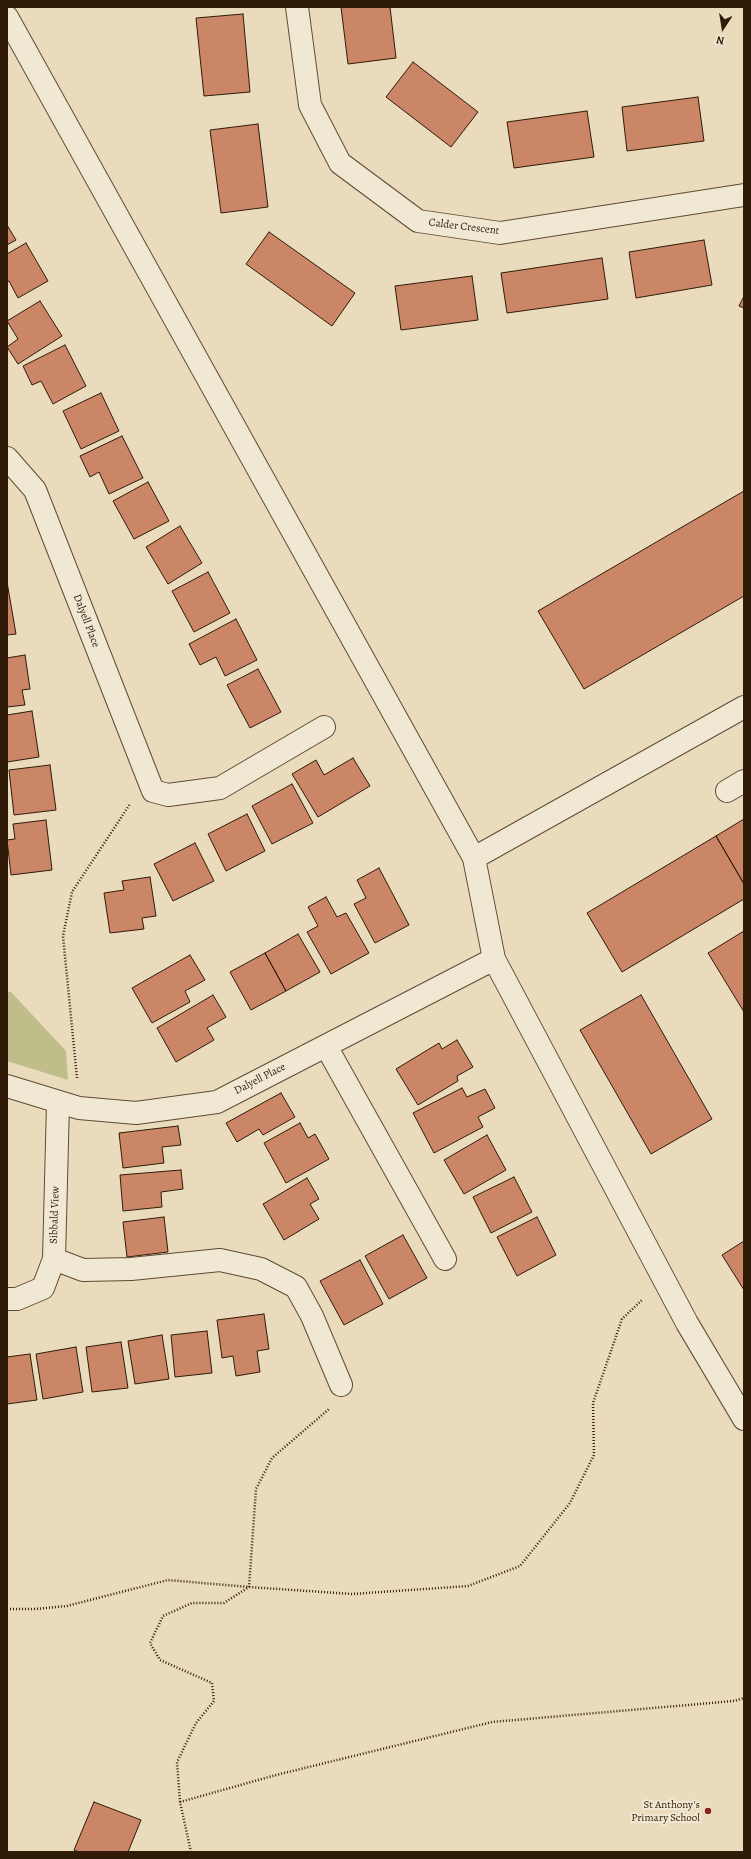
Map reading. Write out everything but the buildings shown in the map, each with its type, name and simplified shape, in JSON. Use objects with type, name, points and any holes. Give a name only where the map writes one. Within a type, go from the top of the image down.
[{"type":"street","name":"Calder Crescent","points":[[297,7],[310,105],[340,163],[418,221],[500,233],[744,195]]},
{"type":"street","points":[[7,17],[474,858],[494,959],[687,1323],[744,1419]]},
{"type":"street","name":"Dalyell Place","points":[[7,458],[35,490],[150,784]]},
{"type":"street","points":[[474,858],[744,707]]},
{"type":"street","points":[[150,784],[168,795],[220,788],[324,727]]},
{"type":"street","name":"Dalyell Place","points":[[7,1086],[58,1103],[79,1108],[136,1113],[217,1102],[494,959]]},
{"type":"street","points":[[326,1046],[445,1259]]},
{"type":"street","name":"Sibbald View","points":[[7,1299],[17,1298],[43,1288],[54,1259],[58,1103]]},
{"type":"street","points":[[54,1259],[83,1270],[131,1269],[220,1260],[261,1269],[296,1287],[312,1316],[341,1385]]},
{"type":"path","points":[[79,1108],[63,936],[72,892],[150,784]]},
{"type":"path","points":[[7,1609],[35,1609],[67,1606],[168,1580],[352,1594],[468,1586],[520,1566],[570,1503],[594,1455],[593,1403],[612,1347],[622,1319],[648,1296]]},
{"type":"path","points":[[249,1587],[256,1489],[272,1458],[332,1406],[341,1385]]},
{"type":"path","points":[[191,1852],[180,1802],[177,1762],[196,1723],[214,1701],[212,1683],[160,1660],[150,1643],[163,1616],[192,1603],[224,1602],[249,1587]]},
{"type":"path","points":[[180,1802],[276,1775],[492,1722],[734,1701],[744,1698]]},
{"type":"shaded area","points":[[7,992],[11,992],[66,1051],[68,1080],[7,1061]]},
{"type":"place","name":"St Anthony's Primary School","points":[[708,1811]]}]
